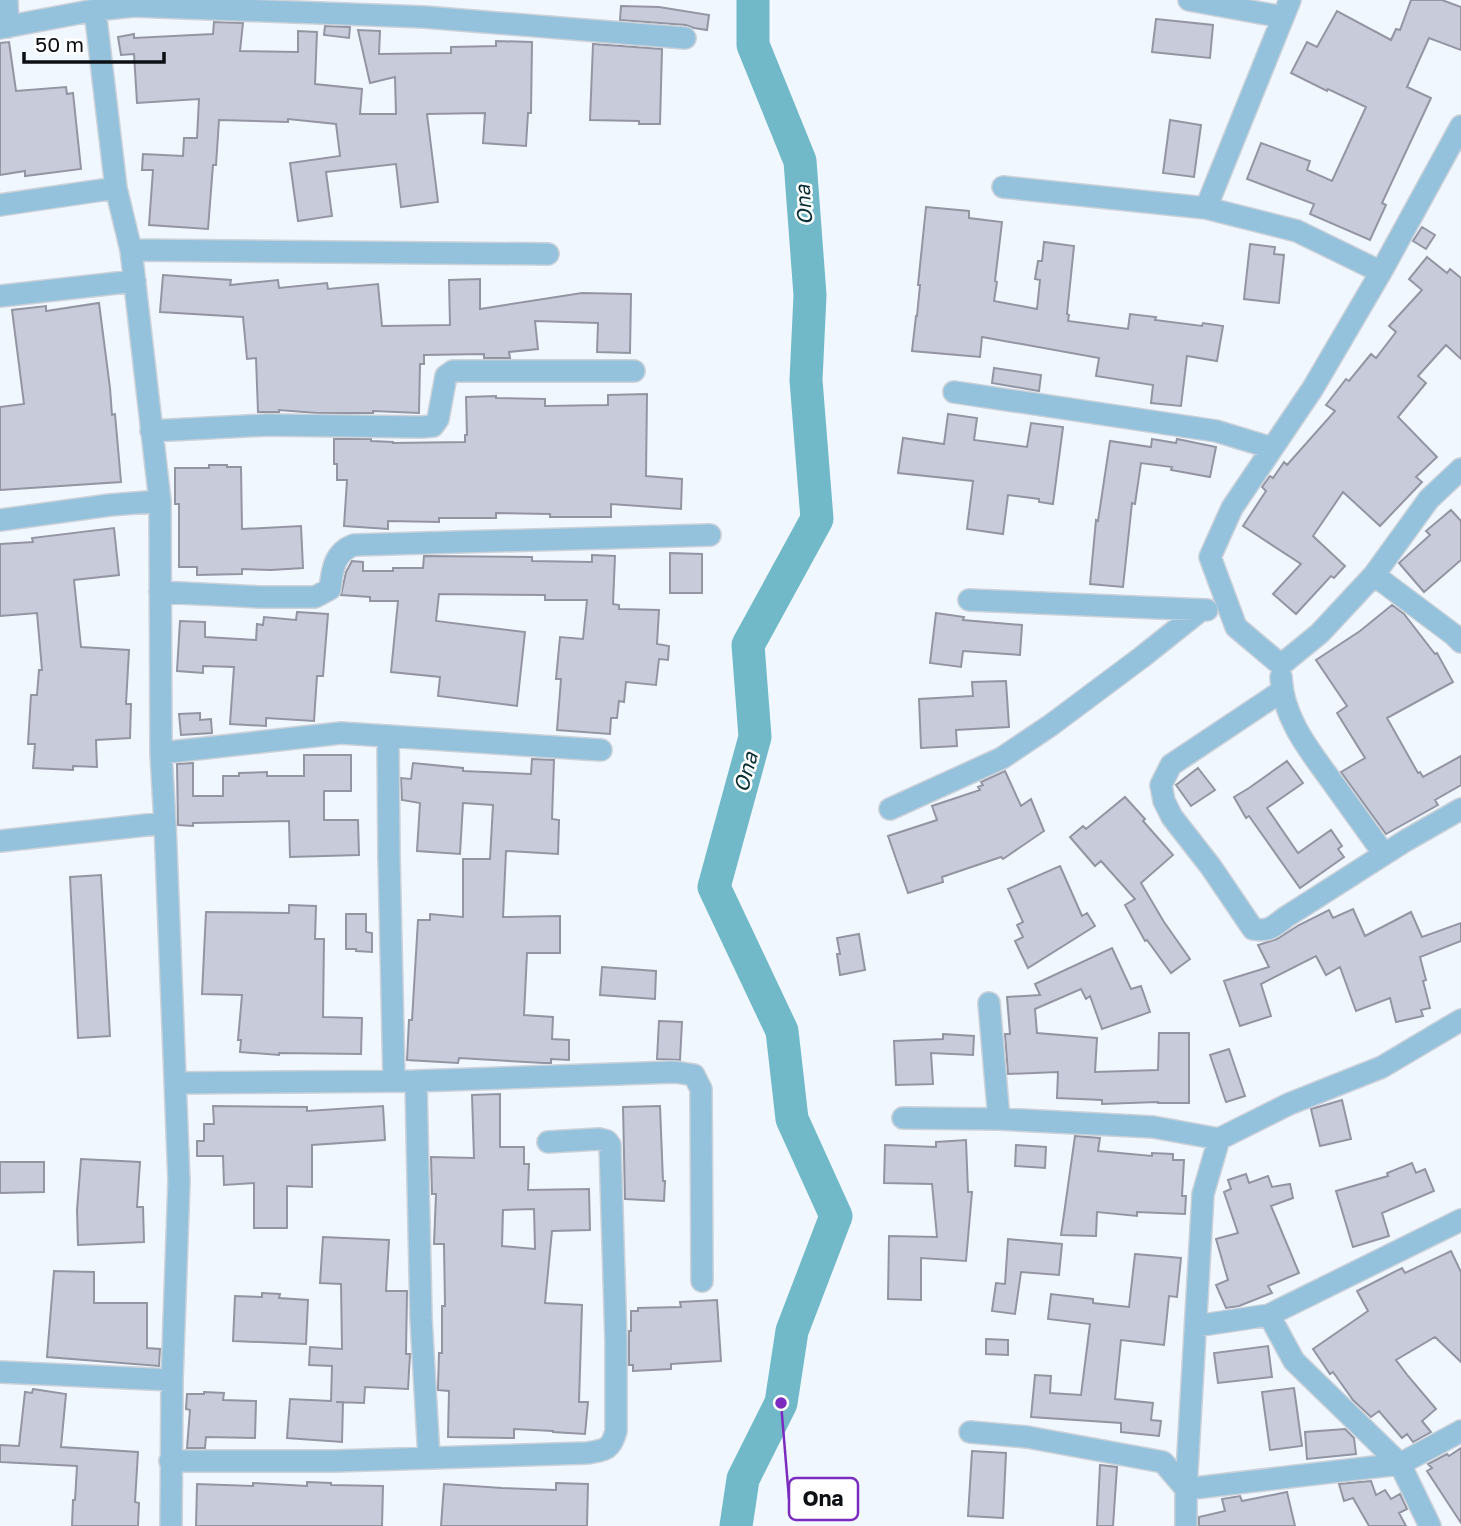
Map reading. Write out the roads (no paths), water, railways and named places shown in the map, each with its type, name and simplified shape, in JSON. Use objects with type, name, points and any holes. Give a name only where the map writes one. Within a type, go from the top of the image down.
[{"type":"street","points":[[7,0],[4,27],[95,10],[204,4],[424,17],[685,38]]},
{"type":"street","points":[[1189,0],[1287,8],[1206,208]]},
{"type":"street","points":[[95,10],[116,188],[131,250],[160,501],[160,753],[179,1181],[170,1461],[172,1526]]},
{"type":"street","points":[[1384,854],[1301,738],[1282,691],[1281,665],[1236,627],[1210,556],[1232,508],[1313,388],[1381,272],[1461,125]]},
{"type":"street","points":[[1003,187],[1206,208],[1297,231],[1381,272]]},
{"type":"street","points":[[0,205],[116,188]]},
{"type":"street","points":[[131,250],[548,254]]},
{"type":"street","points":[[0,296],[135,281]]},
{"type":"street","points":[[151,431],[267,425],[433,426],[438,419],[446,376],[453,371],[634,371]]},
{"type":"street","points":[[954,392],[1216,431],[1272,448]]},
{"type":"street","points":[[1281,665],[1320,633],[1374,575],[1429,499],[1461,469]]},
{"type":"street","points":[[0,520],[160,501]]},
{"type":"street","points":[[160,592],[315,597],[330,589],[333,565],[346,547],[354,545],[710,534]]},
{"type":"street","points":[[1374,575],[1461,642]]},
{"type":"street","points":[[969,600],[1230,611]]},
{"type":"street","points":[[890,809],[1002,758],[1142,657],[1200,610]]},
{"type":"street","points":[[1282,691],[1171,765],[1161,785],[1164,801],[1172,817],[1211,867],[1253,929],[1264,931],[1273,927],[1384,854],[1461,809]]},
{"type":"street","points":[[160,753],[341,733],[601,750]]},
{"type":"street","points":[[388,736],[388,857],[394,1080]]},
{"type":"street","points":[[0,841],[165,823]]},
{"type":"street","points":[[989,1003],[999,1119]]},
{"type":"street","points":[[903,1118],[999,1119],[1153,1127],[1219,1139],[1289,1104],[1382,1067],[1461,1020]]},
{"type":"street","points":[[176,1083],[416,1080],[674,1072],[694,1075],[701,1089],[702,1281]]},
{"type":"street","points":[[416,1080],[421,1318],[429,1458]]},
{"type":"street","points":[[170,1461],[335,1461],[587,1453],[604,1450],[612,1444],[616,1431],[616,1340],[610,1145],[599,1139],[548,1142]]},
{"type":"street","points":[[1186,1526],[1203,1194],[1219,1139]]},
{"type":"street","points":[[1196,1326],[1269,1315],[1461,1220]]},
{"type":"street","points":[[1269,1315],[1294,1361],[1401,1464],[1430,1526]]},
{"type":"street","points":[[0,1373],[172,1380]]},
{"type":"street","points":[[1186,1489],[1401,1464],[1461,1431]]},
{"type":"street","points":[[970,1432],[1027,1437],[1163,1462],[1186,1489]]},
{"type":"waterway","name":"Ona","points":[[736,1526],[743,1479],[781,1403],[792,1331],[836,1216],[792,1119],[782,1031],[714,887],[755,737],[748,645],[817,519],[806,380],[810,295],[800,161],[753,45],[753,0]]},
{"type":"place","name":"Ona","points":[[781,1403]]}]
